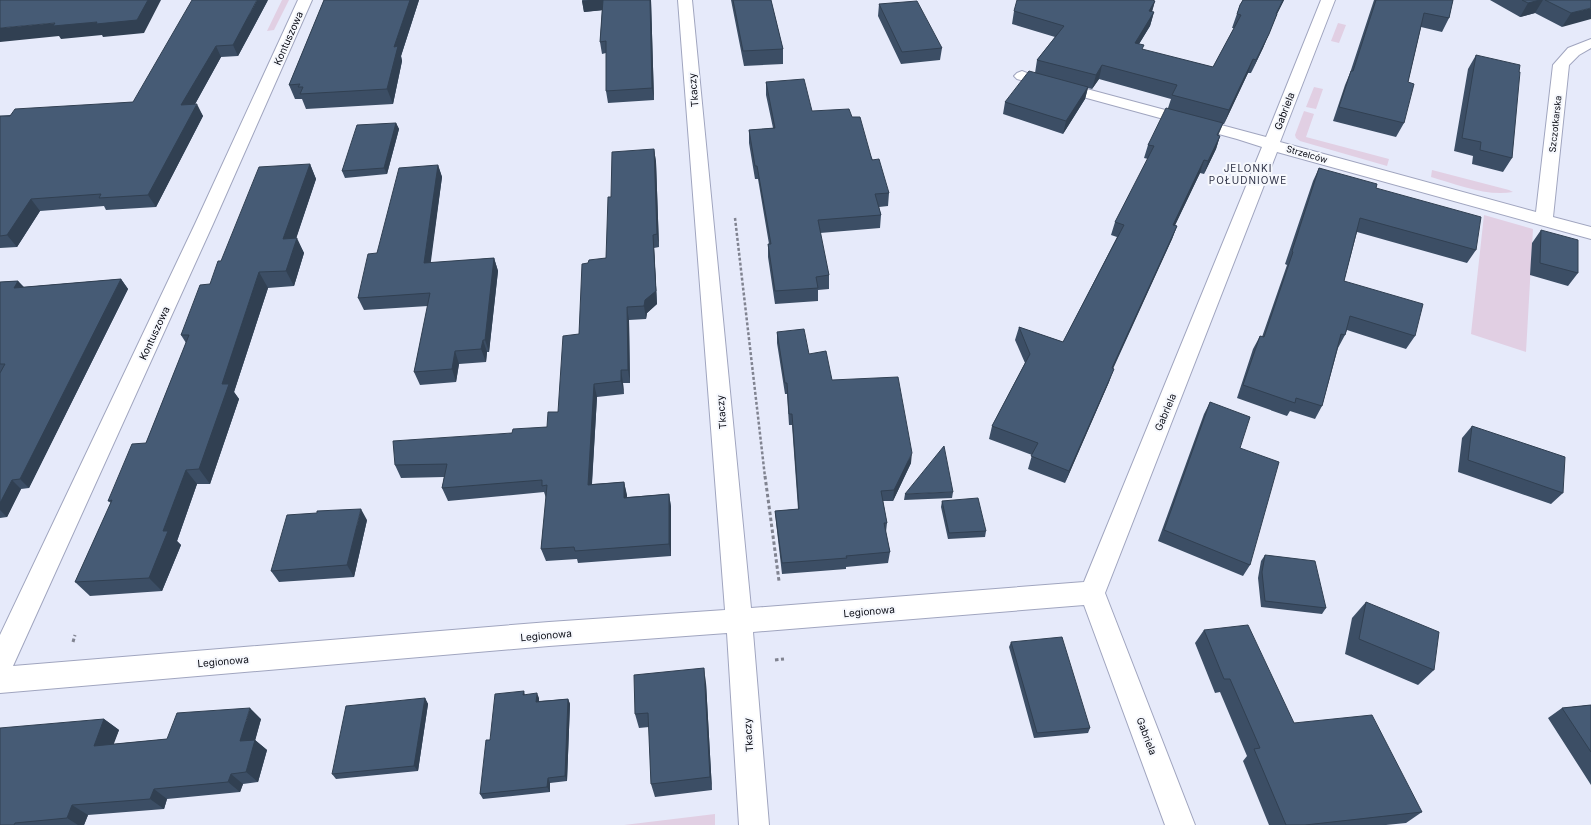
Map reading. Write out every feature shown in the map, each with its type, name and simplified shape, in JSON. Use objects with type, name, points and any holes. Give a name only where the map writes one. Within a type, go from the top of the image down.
[{"type":"street","name":"Kontuszowa","points":[[0,664],[198,238],[305,0]]},
{"type":"street","name":"Tkaczy","points":[[685,0],[739,620],[754,825]]},
{"type":"street","name":"Gabriela","points":[[1180,825],[1092,593],[1272,145],[1282,115],[1328,0]]},
{"type":"street","name":"Szczotkarska","points":[[1544,220],[1560,65],[1576,48],[1591,43]]},
{"type":"street","name":"Strzelców","points":[[1022,76],[1243,135],[1272,145],[1591,233]]},
{"type":"street","name":"Legionowa","points":[[0,680],[549,634],[1092,593]]},
{"type":"path","points":[[735,217],[759,433],[779,581]]},
{"type":"shaded area","points":[[282,0],[289,0],[274,30],[267,31]]},
{"type":"shaded area","points":[[1338,23],[1346,25],[1339,43],[1331,41]]},
{"type":"shaded area","points":[[1314,87],[1323,89],[1316,109],[1306,107]]},
{"type":"shaded area","points":[[1304,111],[1314,114],[1306,137],[1389,159],[1387,166],[1300,141],[1295,135]]},
{"type":"shaded area","points":[[1432,170],[1513,192],[1493,193],[1461,186],[1431,177]]},
{"type":"shaded area","points":[[1484,215],[1533,229],[1526,352],[1471,334]]},
{"type":"shaded area","points":[[715,814],[715,825],[624,825]]},
{"type":"building","points":[[0,0],[148,0],[137,20],[53,26],[55,23],[0,28]]},
{"type":"building","points":[[192,0],[257,0],[233,45],[216,46],[181,105],[197,104],[148,195],[99,198],[101,194],[31,199],[7,235],[0,236],[0,116],[10,116],[15,109],[133,102]]},
{"type":"building","points":[[324,0],[410,0],[394,47],[398,46],[387,89],[300,94],[303,87],[298,87],[300,84],[289,85]]},
{"type":"building","points":[[603,0],[650,0],[652,88],[606,91],[606,41],[600,42]]},
{"type":"building","points":[[733,0],[771,0],[783,49],[743,51]]},
{"type":"building","points":[[1017,0],[1155,1],[1149,11],[1154,12],[1135,43],[1144,45],[1142,49],[1213,67],[1241,15],[1237,14],[1243,0],[1283,0],[1269,34],[1256,60],[1253,59],[1229,110],[1172,95],[1177,85],[1102,65],[1096,75],[1037,60],[1064,26],[1014,11]]},
{"type":"building","points":[[1376,0],[1453,0],[1449,18],[1424,13],[1408,82],[1414,84],[1404,123],[1339,107],[1351,71],[1353,71]]},
{"type":"building","points":[[1522,0],[1540,0],[1528,3]]},
{"type":"building","points":[[1545,0],[1591,0],[1591,8],[1571,13]]},
{"type":"building","points":[[917,1],[942,48],[902,52],[879,4]]},
{"type":"building","points":[[1476,55],[1520,65],[1512,158],[1480,150],[1481,142],[1462,138]]},
{"type":"building","points":[[1029,71],[1088,87],[1066,121],[1005,102]]},
{"type":"building","points":[[804,79],[812,111],[849,109],[852,117],[860,117],[872,160],[879,159],[889,193],[875,194],[881,215],[818,220],[829,275],[816,277],[818,288],[775,291],[768,244],[771,244],[749,130],[775,128],[766,82]]},
{"type":"building","points":[[1166,108],[1223,123],[1217,135],[1220,136],[1208,161],[1204,160],[1173,225],[1177,226],[1112,368],[1114,369],[1069,471],[1031,456],[1038,443],[992,426],[1030,354],[1019,327],[1063,342],[1124,225],[1115,222],[1154,146],[1148,145]]},
{"type":"building","points":[[396,123],[384,168],[342,171],[357,125]]},
{"type":"building","points":[[654,149],[657,234],[653,235],[656,291],[645,300],[644,306],[627,307],[628,370],[621,370],[621,381],[594,384],[588,485],[624,482],[624,498],[669,494],[669,544],[575,551],[574,547],[541,549],[547,485],[542,486],[542,480],[442,488],[447,464],[395,465],[393,441],[512,433],[513,429],[547,427],[548,412],[558,412],[563,336],[579,334],[582,264],[588,263],[589,260],[606,258],[608,197],[611,197],[612,152]]},
{"type":"building","points":[[310,164],[283,239],[297,238],[286,271],[259,272],[222,384],[229,384],[199,469],[186,470],[163,531],[168,531],[149,578],[75,582],[112,500],[108,501],[132,444],[146,443],[189,335],[181,335],[200,285],[210,284],[218,261],[221,261],[259,167]]},
{"type":"building","points":[[438,165],[424,263],[494,258],[485,340],[483,340],[481,349],[455,351],[452,369],[414,372],[430,293],[358,298],[368,254],[377,253],[399,168]]},
{"type":"building","points":[[1319,168],[1377,184],[1376,188],[1481,217],[1476,250],[1360,218],[1344,281],[1423,304],[1415,336],[1350,316],[1345,335],[1341,334],[1322,406],[1296,398],[1295,403],[1243,385],[1260,336],[1264,337],[1293,252],[1292,251]]},
{"type":"building","points":[[1541,230],[1578,240],[1578,273],[1540,263]]},
{"type":"building","points":[[121,279],[20,479],[12,480],[0,503],[0,373],[5,364],[0,364],[0,282],[18,281],[14,288]]},
{"type":"building","points":[[804,329],[809,354],[826,351],[832,380],[898,377],[912,453],[894,490],[881,491],[887,523],[884,523],[890,552],[846,556],[847,558],[782,563],[775,511],[799,509],[792,414],[789,414],[787,383],[785,383],[777,332]]},
{"type":"building","points":[[1210,402],[1250,417],[1240,448],[1279,462],[1250,565],[1164,530]]},
{"type":"building","points":[[1472,426],[1565,457],[1563,493],[1468,460]]},
{"type":"building","points":[[944,446],[953,492],[905,494]]},
{"type":"building","points":[[978,498],[986,531],[949,533],[942,501]]},
{"type":"building","points":[[361,509],[347,565],[271,571],[287,515],[317,513],[317,511]]},
{"type":"building","points":[[1265,555],[1315,561],[1326,608],[1265,601],[1262,572]]},
{"type":"building","points":[[1366,602],[1439,632],[1434,670],[1359,639]]},
{"type":"building","points":[[1248,625],[1294,723],[1372,715],[1422,812],[1305,825],[1286,825],[1254,749],[1260,748],[1230,679],[1224,679],[1204,630]]},
{"type":"building","points":[[1062,637],[1090,728],[1037,733],[1011,642]]},
{"type":"building","points":[[704,668],[710,777],[651,784],[648,713],[635,714],[634,675]]},
{"type":"building","points":[[524,691],[523,695],[537,693],[536,702],[568,699],[565,776],[548,778],[547,787],[480,794],[486,740],[490,740],[495,694]]},
{"type":"building","points":[[425,698],[414,766],[332,774],[346,706]]},
{"type":"building","points":[[1591,705],[1591,752],[1562,708]]},
{"type":"building","points":[[250,708],[240,741],[255,740],[246,772],[231,774],[228,782],[154,789],[150,799],[72,805],[67,818],[15,823],[14,825],[0,825],[0,728],[104,719],[94,746],[167,739],[177,713]]},
{"type":"district","name":"JELONKI POŁUDNIOWE","points":[[1248,174]]}]
